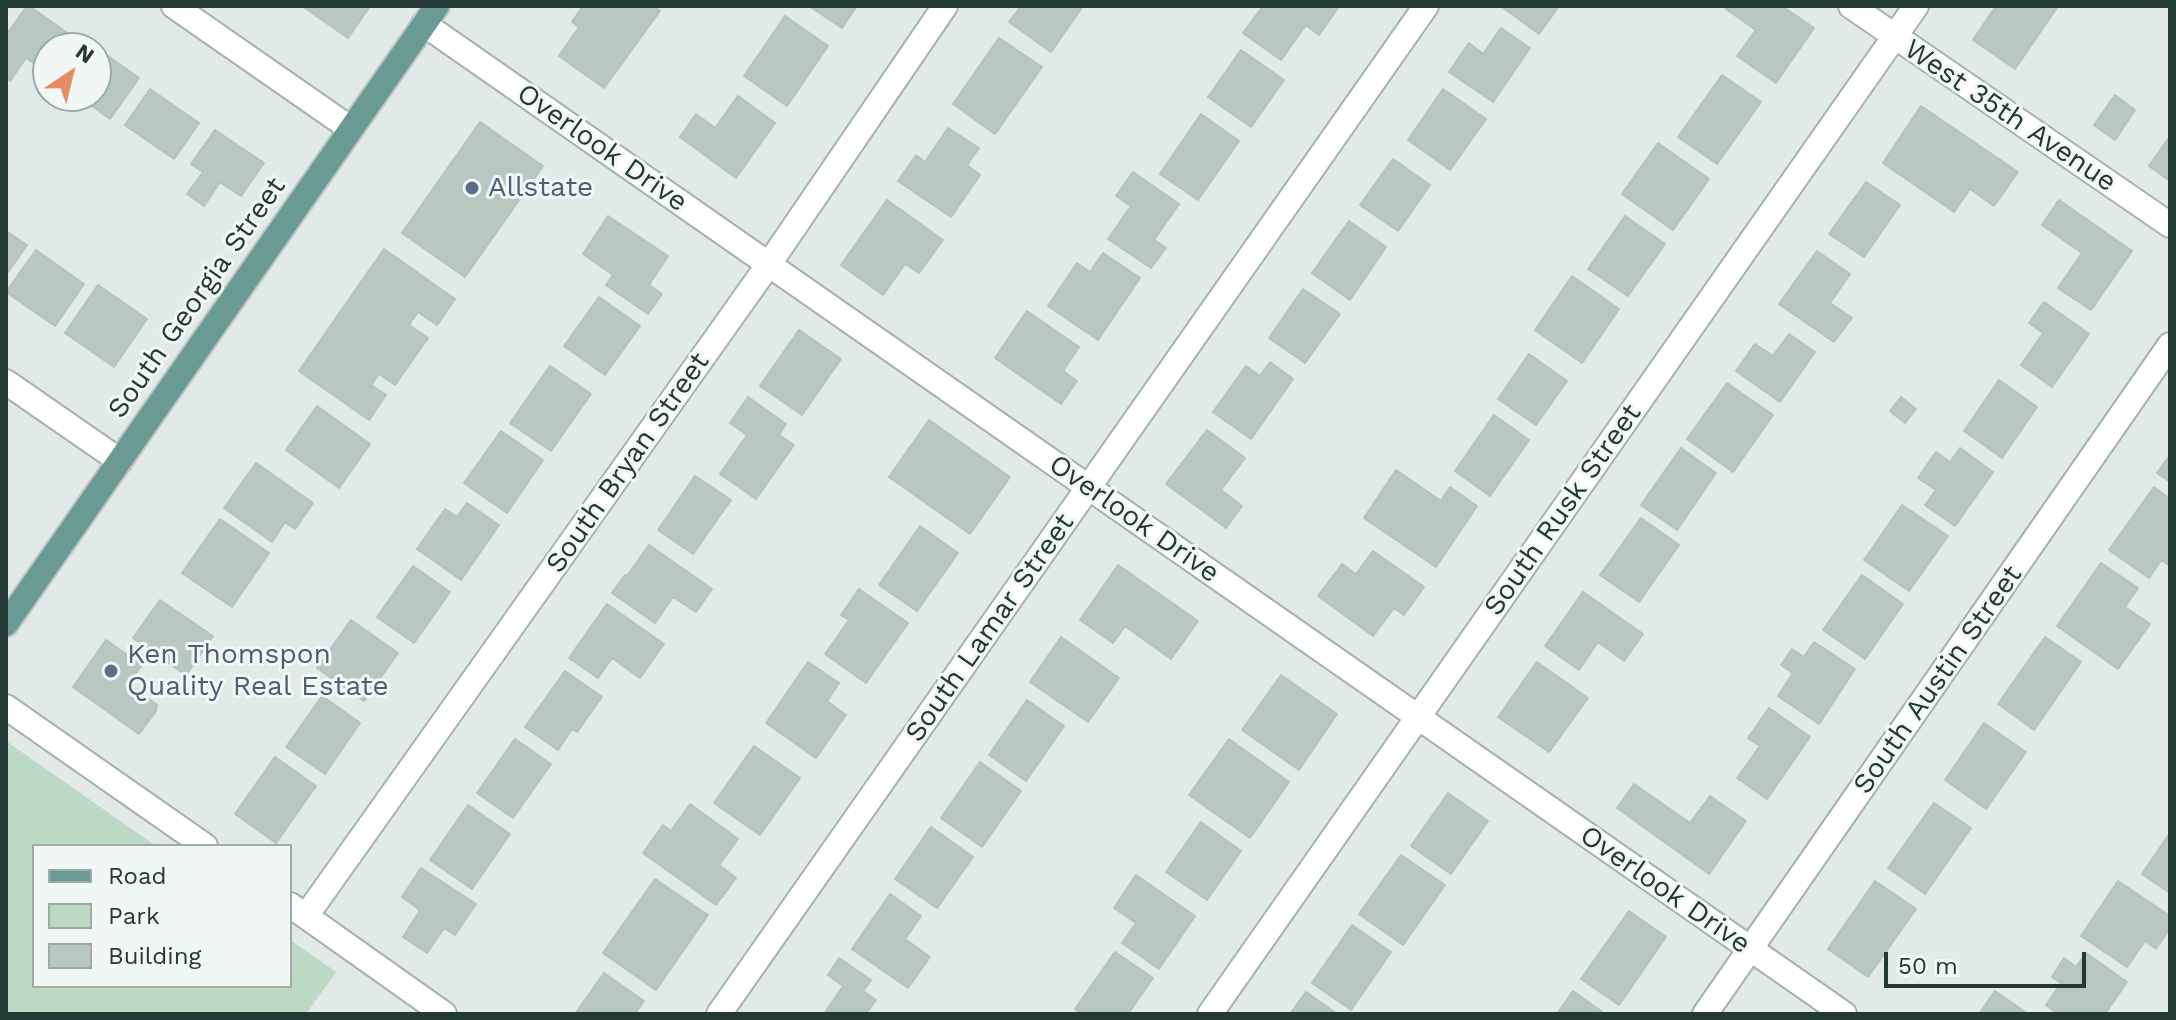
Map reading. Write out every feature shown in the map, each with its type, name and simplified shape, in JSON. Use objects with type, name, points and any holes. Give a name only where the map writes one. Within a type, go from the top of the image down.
[{"type":"main road","name":"South Georgia Street","points":[[6,624],[430,15]]},
{"type":"street","points":[[174,6],[351,129]]},
{"type":"street","name":"South Bryan Street","points":[[298,910],[769,264],[945,6]]},
{"type":"street","name":"South Lamar Street","points":[[719,1014],[1426,6]]},
{"type":"street","name":"West 35th Avenue","points":[[1851,6],[2170,225]]},
{"type":"street","name":"South Rusk Street","points":[[1210,1014],[1916,6]]},
{"type":"street","name":"Overlook Drive","points":[[430,15],[769,264],[1844,1014]]},
{"type":"street","name":"South Austin Street","points":[[1705,1014],[2170,345]]},
{"type":"street","points":[[6,382],[120,461]]},
{"type":"street","points":[[6,707],[202,844]]},
{"type":"street","points":[[298,910],[444,1014]]},
{"type":"green space","points":[[6,741],[153,844],[32,844],[32,988],[292,988],[292,941],[336,972],[306,1014],[6,1014]]},
{"type":"building","points":[[27,6],[66,32],[32,32],[32,62],[26,58],[10,81],[6,78],[6,35]]},
{"type":"building","points":[[302,6],[370,6],[348,38]]},
{"type":"building","points":[[583,6],[593,9],[595,6],[653,6],[660,11],[604,88],[559,56],[579,27],[572,22]]},
{"type":"building","points":[[809,6],[857,6],[842,28]]},
{"type":"building","points":[[1021,6],[1083,6],[1051,52],[1009,22]]},
{"type":"building","points":[[1263,6],[1338,8],[1319,35],[1306,25],[1281,60],[1243,33]]},
{"type":"building","points":[[1501,6],[1559,6],[1539,34]]},
{"type":"building","points":[[1727,6],[1782,6],[1814,28],[1776,83],[1737,56],[1756,30],[1726,9]]},
{"type":"building","points":[[1996,6],[2058,6],[2015,69],[1973,40]]},
{"type":"building","points":[[785,16],[828,46],[787,106],[744,76]]},
{"type":"building","points":[[1501,28],[1530,48],[1493,102],[1449,72],[1469,43],[1483,54]]},
{"type":"building","points":[[999,38],[1042,67],[995,134],[953,104]]},
{"type":"building","points":[[1241,50],[1284,80],[1251,127],[1208,97]]},
{"type":"building","points":[[112,59],[139,78],[110,119],[100,112],[112,112]]},
{"type":"building","points":[[1722,75],[1761,102],[1717,164],[1678,137]]},
{"type":"building","points":[[150,89],[199,123],[174,159],[125,125]]},
{"type":"building","points":[[1443,89],[1486,119],[1450,170],[1408,140]]},
{"type":"building","points":[[2115,95],[2135,110],[2115,140],[2094,125]]},
{"type":"building","points":[[738,96],[775,123],[736,178],[680,137],[696,114],[715,128]]},
{"type":"building","points":[[1921,106],[2018,172],[1994,206],[1970,189],[1954,212],[1883,163]]},
{"type":"building","points":[[1201,114],[1239,141],[1198,200],[1160,174]]},
{"type":"building","points":[[480,122],[543,166],[465,277],[402,233]]},
{"type":"building","points":[[948,128],[979,148],[967,165],[980,175],[951,217],[898,181],[916,155],[925,162]]},
{"type":"building","points":[[215,130],[264,163],[241,196],[220,182],[204,206],[187,194],[203,172],[191,164]]},
{"type":"building","points":[[2170,136],[2170,181],[2149,166]]},
{"type":"building","points":[[1658,143],[1709,179],[1673,230],[1622,194]]},
{"type":"building","points":[[1393,159],[1430,185],[1398,231],[1360,205]]},
{"type":"building","points":[[1133,172],[1179,204],[1154,240],[1166,248],[1151,268],[1108,239],[1131,206],[1116,196]]},
{"type":"building","points":[[1866,182],[1900,205],[1864,257],[1829,234]]},
{"type":"building","points":[[887,200],[943,240],[919,273],[905,264],[883,295],[841,265]]},
{"type":"building","points":[[2059,200],[2132,251],[2091,310],[2058,288],[2082,253],[2042,225]]},
{"type":"building","points":[[608,216],[668,256],[649,285],[662,294],[648,314],[606,285],[613,275],[583,254]]},
{"type":"building","points":[[1625,216],[1665,244],[1628,296],[1588,269]]},
{"type":"building","points":[[1349,221],[1386,247],[1350,300],[1312,273]]},
{"type":"building","points":[[6,231],[27,245],[6,275]]},
{"type":"building","points":[[384,249],[455,299],[437,325],[418,312],[409,325],[428,338],[395,385],[379,374],[371,385],[386,395],[369,420],[299,371]]},
{"type":"building","points":[[36,250],[84,284],[55,326],[6,292]]},
{"type":"building","points":[[1817,251],[1850,274],[1830,303],[1852,318],[1834,342],[1779,304]]},
{"type":"building","points":[[1103,253],[1140,278],[1098,340],[1048,306],[1077,263],[1090,272]]},
{"type":"building","points":[[1572,276],[1619,309],[1582,363],[1535,330]]},
{"type":"building","points":[[98,285],[147,319],[114,367],[65,333]]},
{"type":"building","points":[[1303,289],[1340,314],[1305,363],[1269,338]]},
{"type":"building","points":[[599,297],[640,326],[605,375],[564,346]]},
{"type":"building","points":[[2044,302],[2089,334],[2052,387],[2021,365],[2043,333],[2029,323]]},
{"type":"building","points":[[1027,311],[1079,347],[1063,371],[1077,381],[1061,404],[995,358]]},
{"type":"building","points":[[799,330],[841,359],[802,415],[760,386]]},
{"type":"building","points":[[1789,334],[1815,352],[1780,402],[1736,371],[1755,344],[1773,356]]},
{"type":"building","points":[[1529,354],[1567,381],[1536,425],[1498,399]]},
{"type":"building","points":[[1270,362],[1293,379],[1251,439],[1213,412],[1246,366],[1260,376]]},
{"type":"building","points":[[550,366],[591,394],[551,451],[510,423]]},
{"type":"building","points":[[1999,380],[2037,407],[2002,458],[1964,431]]},
{"type":"building","points":[[1727,383],[1773,415],[1733,472],[1687,439]]},
{"type":"building","points":[[748,397],[786,424],[779,435],[794,445],[756,499],[720,474],[747,435],[730,423]]},
{"type":"building","points":[[1901,397],[1916,409],[1905,423],[1890,411]]},
{"type":"building","points":[[317,406],[370,444],[339,488],[286,450]]},
{"type":"building","points":[[1494,415],[1529,440],[1490,496],[1455,471]]},
{"type":"building","points":[[929,420],[1010,477],[970,534],[889,477]]},
{"type":"building","points":[[1207,430],[1245,458],[1221,490],[1242,506],[1226,528],[1166,484]]},
{"type":"building","points":[[501,431],[543,460],[507,513],[464,483]]},
{"type":"building","points":[[1681,448],[1716,473],[1677,530],[1641,505]]},
{"type":"building","points":[[1960,448],[1993,472],[1955,526],[1925,505],[1936,490],[1918,478],[1936,452],[1950,462]]},
{"type":"building","points":[[2170,455],[2170,482],[2157,473]]},
{"type":"building","points":[[256,463],[313,503],[295,529],[285,522],[272,542],[224,508]]},
{"type":"building","points":[[1396,470],[1441,501],[1450,487],[1477,506],[1436,567],[1364,518]]},
{"type":"building","points":[[695,476],[731,500],[693,554],[658,530]]},
{"type":"building","points":[[2154,487],[2170,499],[2170,566],[2161,560],[2149,578],[2109,550]]},
{"type":"building","points":[[467,503],[499,525],[461,580],[417,549],[445,509],[457,517]]},
{"type":"building","points":[[1902,505],[1948,536],[1909,591],[1864,560]]},
{"type":"building","points":[[1641,518],[1679,545],[1639,602],[1600,575]]},
{"type":"building","points":[[220,519],[269,553],[232,607],[182,573]]},
{"type":"building","points":[[920,526],[958,553],[917,611],[879,585]]},
{"type":"building","points":[[649,545],[712,589],[696,612],[673,597],[655,623],[612,593]]},
{"type":"building","points":[[1373,551],[1424,587],[1404,615],[1394,608],[1373,636],[1318,596],[1342,564],[1356,574]]},
{"type":"building","points":[[2101,563],[2138,588],[2125,607],[2150,624],[2118,669],[2057,626]]},
{"type":"building","points":[[1118,565],[1198,621],[1171,659],[1125,626],[1113,643],[1080,620]]},
{"type":"building","points":[[413,566],[450,592],[414,643],[377,617]]},
{"type":"building","points":[[1862,575],[1903,604],[1865,659],[1823,630]]},
{"type":"building","points":[[859,589],[908,623],[866,683],[825,654],[849,620],[841,615]]},
{"type":"building","points":[[1583,592],[1643,634],[1624,661],[1598,642],[1579,670],[1545,646]]},
{"type":"building","points":[[160,600],[213,636],[186,675],[133,638]]},
{"type":"building","points":[[607,604],[664,644],[640,678],[612,658],[598,678],[569,658]]},
{"type":"building","points":[[351,620],[398,653],[364,701],[317,668]]},
{"type":"building","points":[[1061,637],[1119,678],[1088,722],[1030,682]]},
{"type":"building","points":[[2045,637],[2081,662],[2034,730],[1998,704]]},
{"type":"building","points":[[106,640],[142,665],[128,684],[157,705],[139,734],[73,687]]},
{"type":"building","points":[[1814,642],[1855,669],[1819,724],[1778,696],[1793,673],[1781,665],[1792,649],[1804,657]]},
{"type":"building","points":[[808,662],[839,683],[827,701],[846,715],[816,758],[766,723]]},
{"type":"building","points":[[1537,662],[1588,698],[1549,752],[1498,717]]},
{"type":"building","points":[[565,671],[602,697],[577,732],[572,729],[558,750],[525,727]]},
{"type":"building","points":[[1281,675],[1337,714],[1299,770],[1242,730]]},
{"type":"building","points":[[322,696],[360,723],[325,774],[286,747]]},
{"type":"building","points":[[1027,700],[1064,726],[1026,781],[989,755]]},
{"type":"building","points":[[1769,708],[1810,737],[1767,799],[1737,778],[1760,746],[1748,738]]},
{"type":"building","points":[[1984,723],[2026,752],[1986,809],[1945,780]]},
{"type":"building","points":[[515,739],[551,764],[513,818],[477,793]]},
{"type":"building","points":[[1229,739],[1289,782],[1250,838],[1189,795]]},
{"type":"building","points":[[754,746],[800,778],[760,835],[714,803]]},
{"type":"building","points":[[275,757],[316,786],[276,843],[235,814]]},
{"type":"building","points":[[980,762],[1021,791],[982,847],[941,818]]},
{"type":"building","points":[[1634,784],[1690,823],[1710,796],[1746,821],[1709,874],[1617,808]]},
{"type":"building","points":[[1448,793],[1488,821],[1451,874],[1411,846]]},
{"type":"building","points":[[1934,803],[1971,828],[1925,894],[1888,868]]},
{"type":"building","points":[[690,804],[738,839],[719,865],[736,878],[716,905],[643,853],[663,825],[671,831]]},
{"type":"building","points":[[468,805],[510,834],[472,889],[430,860]]},
{"type":"building","points":[[1201,822],[1241,851],[1207,900],[1166,872]]},
{"type":"building","points":[[931,827],[973,857],[937,908],[895,879]]},
{"type":"building","points":[[2170,833],[2170,893],[2142,874]]},
{"type":"building","points":[[1401,855],[1445,885],[1403,945],[1359,914]]},
{"type":"building","points":[[421,868],[476,904],[455,935],[444,928],[427,953],[403,937],[420,910],[402,897]]},
{"type":"building","points":[[1136,875],[1195,916],[1159,969],[1122,943],[1136,923],[1114,908]]},
{"type":"building","points":[[655,879],[708,915],[656,990],[603,953]]},
{"type":"building","points":[[1875,881],[1916,909],[1868,977],[1828,949]]},
{"type":"building","points":[[2118,881],[2170,916],[2170,928],[2156,949],[2145,941],[2127,967],[2081,936]]},
{"type":"building","points":[[890,894],[921,916],[905,939],[930,957],[908,988],[852,949]]},
{"type":"building","points":[[1629,911],[1666,937],[1619,1005],[1581,979]]},
{"type":"building","points":[[1352,925],[1391,952],[1351,1010],[1312,983]]},
{"type":"building","points":[[1115,952],[1153,978],[1128,1014],[1082,1014],[1075,1009]]},
{"type":"building","points":[[2086,953],[2127,982],[2105,1014],[2058,1014],[2046,1005],[2061,983],[2052,977],[2064,958],[2076,967]]},
{"type":"building","points":[[839,958],[871,980],[863,991],[876,1000],[867,1012],[870,1014],[824,1014],[843,986],[828,975]]},
{"type":"building","points":[[604,973],[644,1001],[635,1014],[575,1014]]},
{"type":"building","points":[[1573,991],[1605,1014],[1557,1014]]},
{"type":"building","points":[[1995,991],[2028,1014],[1979,1014]]},
{"type":"building","points":[[1306,992],[1337,1014],[1290,1014]]},
{"type":"place","name":"Allstate","points":[[472,188]]},
{"type":"place","name":"Ken Thomspon Quality Real Estate","points":[[111,671]]}]
